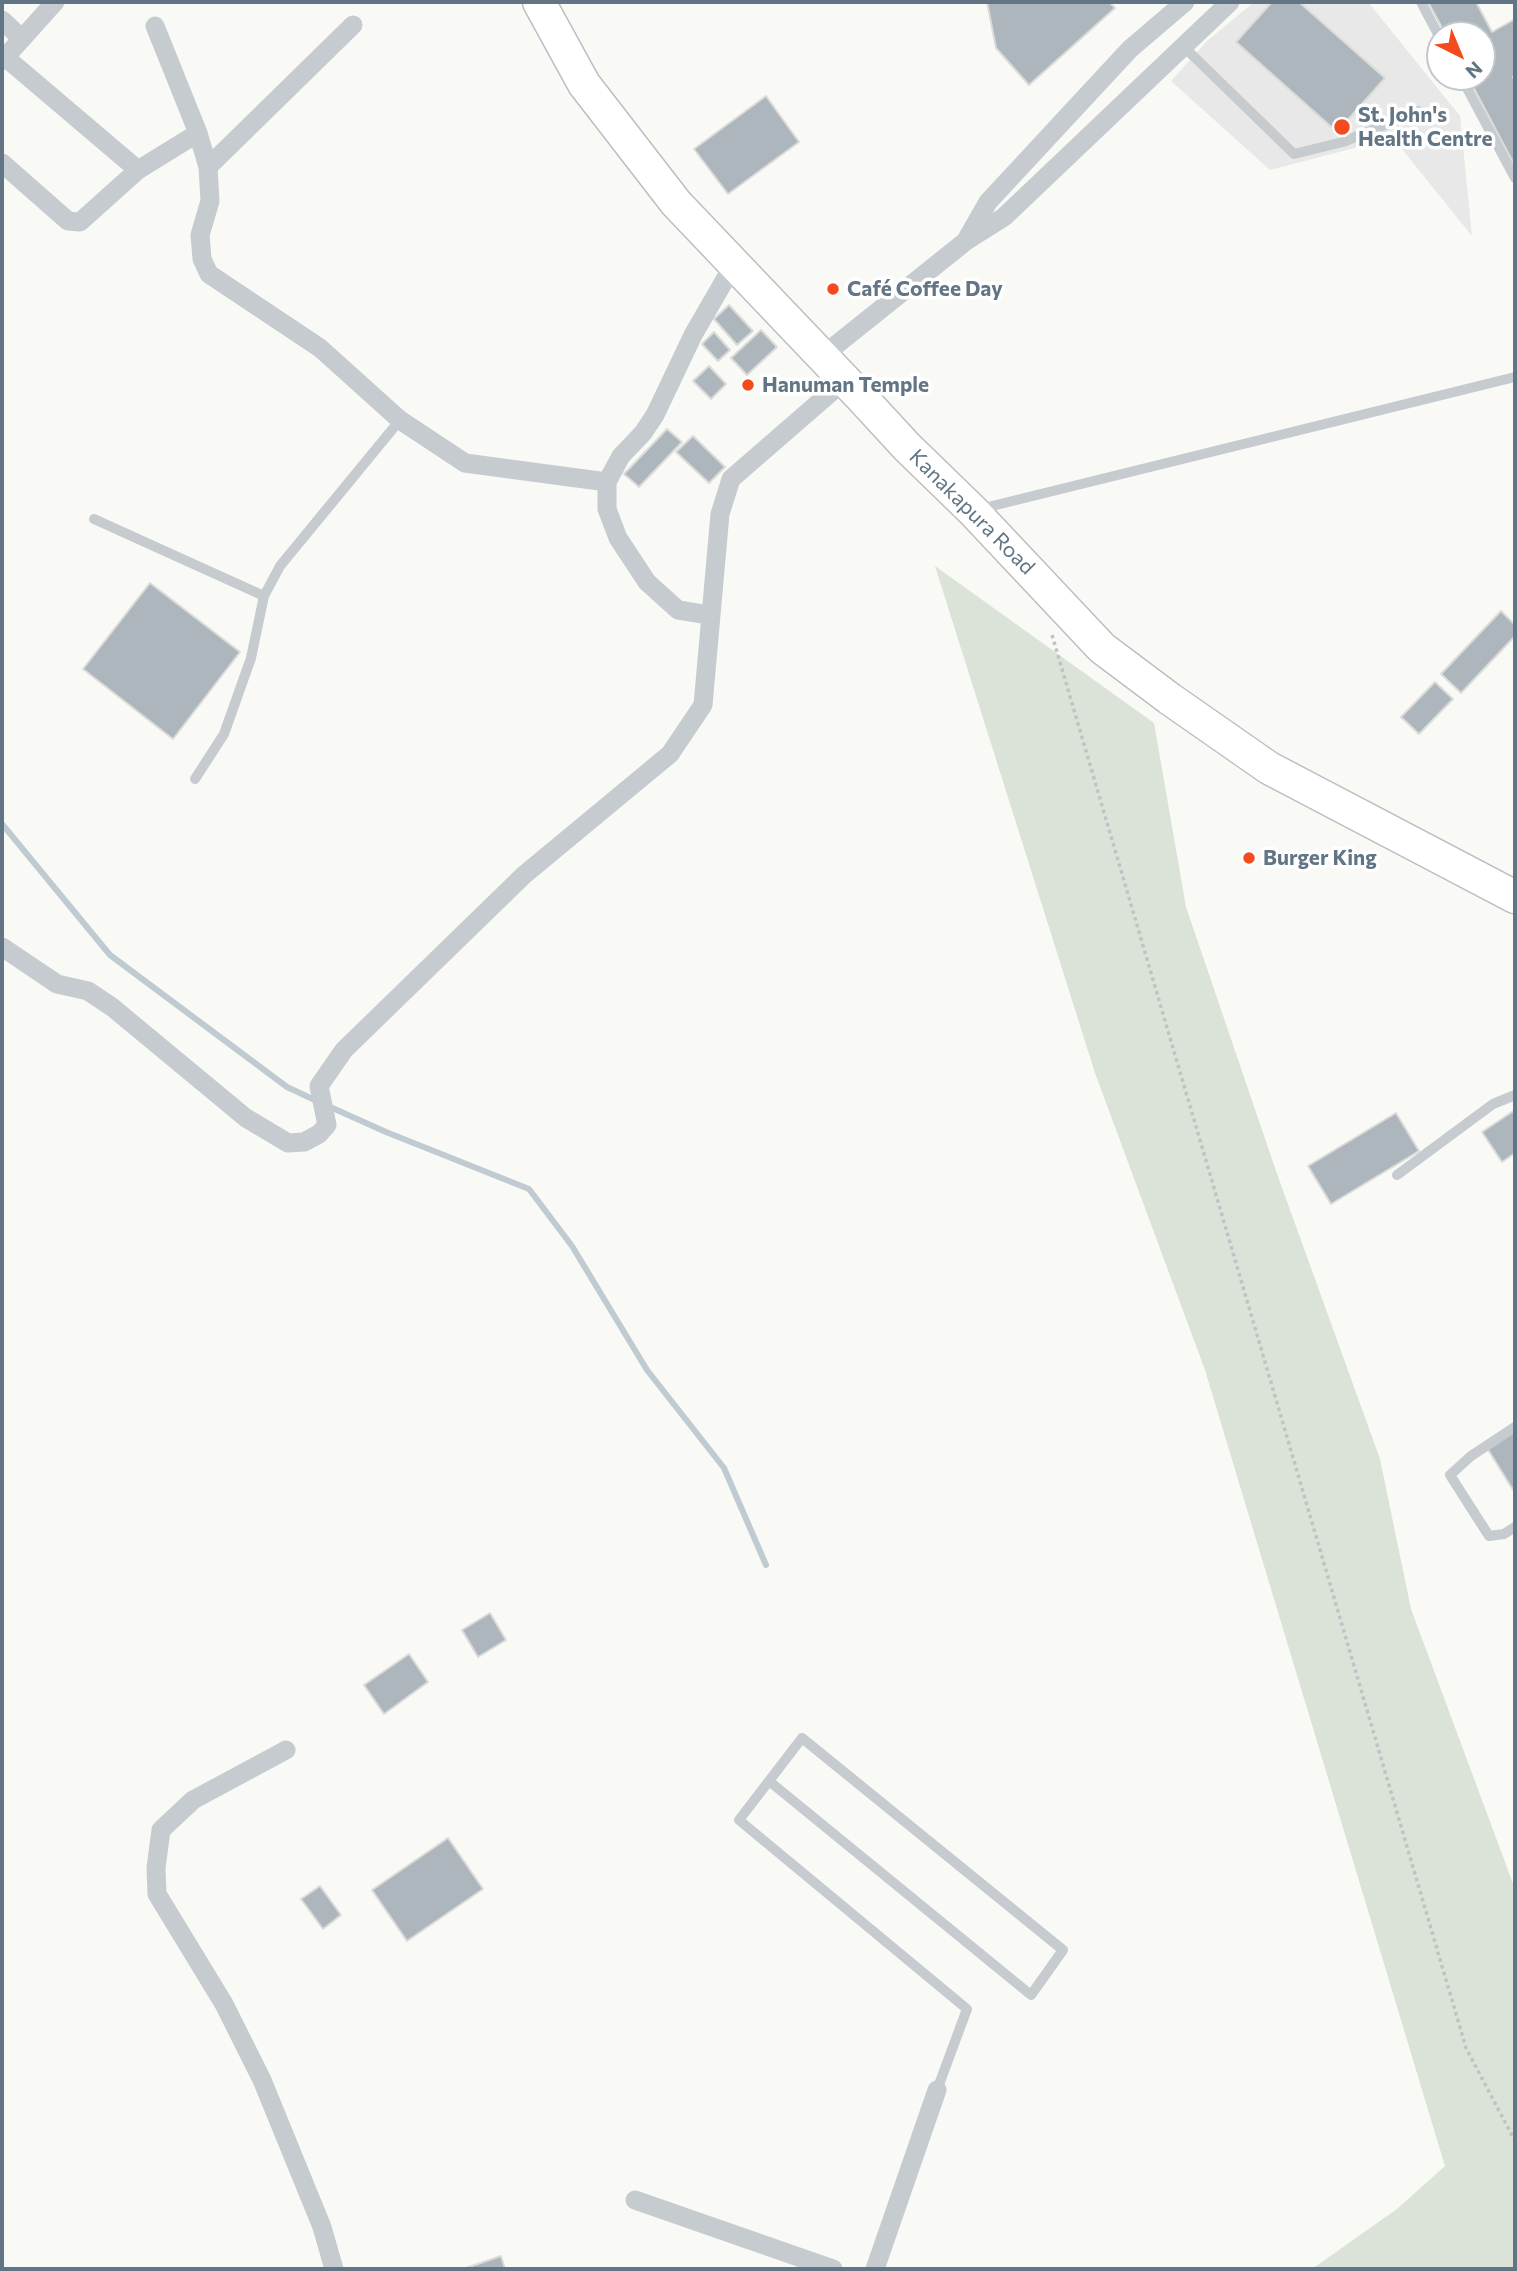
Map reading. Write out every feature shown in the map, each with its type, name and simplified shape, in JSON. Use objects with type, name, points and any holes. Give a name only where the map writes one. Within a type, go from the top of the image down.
[{"type":"highway","name":"Kanakapura Road","points":[[539,2],[584,84],[676,203],[906,447],[973,511],[1102,648],[1269,768],[1515,897]]},
{"type":"street","points":[[55,2],[4,59],[138,170]]},
{"type":"street","points":[[966,241],[988,202],[1130,49],[1185,2]]},
{"type":"street","points":[[821,357],[966,241],[1004,217],[1230,2]]},
{"type":"street","points":[[2,20],[22,39]]},
{"type":"street","points":[[208,167],[353,25]]},
{"type":"street","points":[[155,26],[198,133],[208,167],[210,201],[200,235],[202,259],[209,274],[320,348],[400,420],[465,463],[607,482]]},
{"type":"street","points":[[1130,49],[1155,72]]},
{"type":"street","points":[[2,163],[68,221],[80,222],[138,170],[198,133]]},
{"type":"street","points":[[709,615],[678,610],[647,582],[618,538],[607,509],[607,482],[621,456],[643,433],[655,415],[693,335],[734,264]]},
{"type":"street","points":[[2,947],[57,984],[88,991],[112,1007],[246,1118],[288,1143],[304,1142],[319,1134],[327,1125],[318,1086],[344,1050],[524,875],[670,754],[703,705],[720,514],[731,479],[845,380]]},
{"type":"street","points":[[286,1751],[193,1800],[161,1830],[156,1868],[158,1894],[224,2004],[262,2080],[322,2227],[334,2269]]},
{"type":"street","points":[[875,2269],[937,2090]]},
{"type":"street","points":[[635,2200],[833,2269]]},
{"type":"lane","points":[[1421,2],[1431,21]]},
{"type":"lane","points":[[1183,46],[1294,154],[1343,142],[1419,111]]},
{"type":"lane","points":[[1468,91],[1515,178]]},
{"type":"lane","points":[[973,511],[1515,377]]},
{"type":"lane","points":[[195,779],[224,734],[251,659],[264,596],[280,566],[400,420]]},
{"type":"lane","points":[[94,519],[264,596]]},
{"type":"lane","points":[[1397,1175],[1493,1104],[1515,1095]]},
{"type":"lane","points":[[1515,1427],[1471,1455],[1450,1475],[1489,1536],[1504,1534],[1515,1527]]},
{"type":"lane","points":[[769,1781],[1031,1995],[1063,1950],[802,1738],[739,1819],[967,2009],[937,2090]]},
{"type":"path","points":[[1051,629],[1466,2048],[1515,2141]]},
{"type":"shaded area","name":"St. John's Health Centre","points":[[1254,2],[1368,2],[1426,74],[1426,91],[1440,91],[1460,116],[1472,236],[1393,138],[1270,170],[1171,81],[1206,42]]},
{"type":"shaded area","points":[[935,566],[1154,723],[1186,907],[1276,1171],[1380,1459],[1411,1609],[1515,1889],[1515,2269],[1312,2269],[1397,2209],[1445,2166],[1205,1370],[1095,1073]]},
{"type":"building","points":[[987,2],[1109,2],[1115,8],[1029,85],[996,48]]},
{"type":"building","points":[[1272,2],[1299,2],[1385,78],[1337,132],[1236,42]]},
{"type":"building","points":[[1428,2],[1476,2],[1486,21],[1438,21]]},
{"type":"building","points":[[1515,19],[1513,77],[1515,166],[1475,91],[1496,91],[1496,30]]},
{"type":"building","points":[[766,96],[799,142],[728,194],[694,149]]},
{"type":"building","points":[[729,305],[753,331],[737,345],[714,319]]},
{"type":"building","points":[[761,330],[777,347],[747,375],[731,358]]},
{"type":"building","points":[[714,332],[730,350],[718,361],[702,344]]},
{"type":"building","points":[[709,366],[726,384],[711,399],[693,381]]},
{"type":"building","points":[[667,429],[682,442],[639,487],[624,474]]},
{"type":"building","points":[[693,436],[725,467],[709,483],[676,452]]},
{"type":"building","points":[[150,583],[240,652],[173,739],[83,669]]},
{"type":"building","points":[[1501,611],[1515,625],[1515,636],[1461,693],[1441,674]]},
{"type":"building","points":[[1435,682],[1453,699],[1419,734],[1401,717]]},
{"type":"building","points":[[1515,1110],[1515,1153],[1502,1162],[1482,1132]]},
{"type":"building","points":[[1396,1113],[1419,1151],[1331,1204],[1308,1166]]},
{"type":"building","points":[[1515,1429],[1515,1493],[1487,1448]]},
{"type":"building","points":[[490,1613],[506,1640],[478,1657],[462,1630]]},
{"type":"building","points":[[409,1654],[428,1682],[384,1714],[364,1685]]},
{"type":"building","points":[[448,1838],[483,1889],[407,1941],[372,1890]]},
{"type":"building","points":[[320,1886],[341,1915],[323,1929],[301,1899]]},
{"type":"building","points":[[501,2256],[505,2269],[463,2269]]},
{"type":"waterway","points":[[2,824],[110,955],[287,1087],[319,1102]]},
{"type":"waterway","points":[[328,1106],[529,1189],[572,1246],[647,1370],[724,1468],[766,1565]]},
{"type":"place","name":"St. John's Health Centre","points":[[1342,127]]},
{"type":"place","name":"Café Coffee Day","points":[[833,289]]},
{"type":"place","name":"Hanuman Temple","points":[[748,385]]},
{"type":"place","name":"Burger King","points":[[1249,858]]}]
